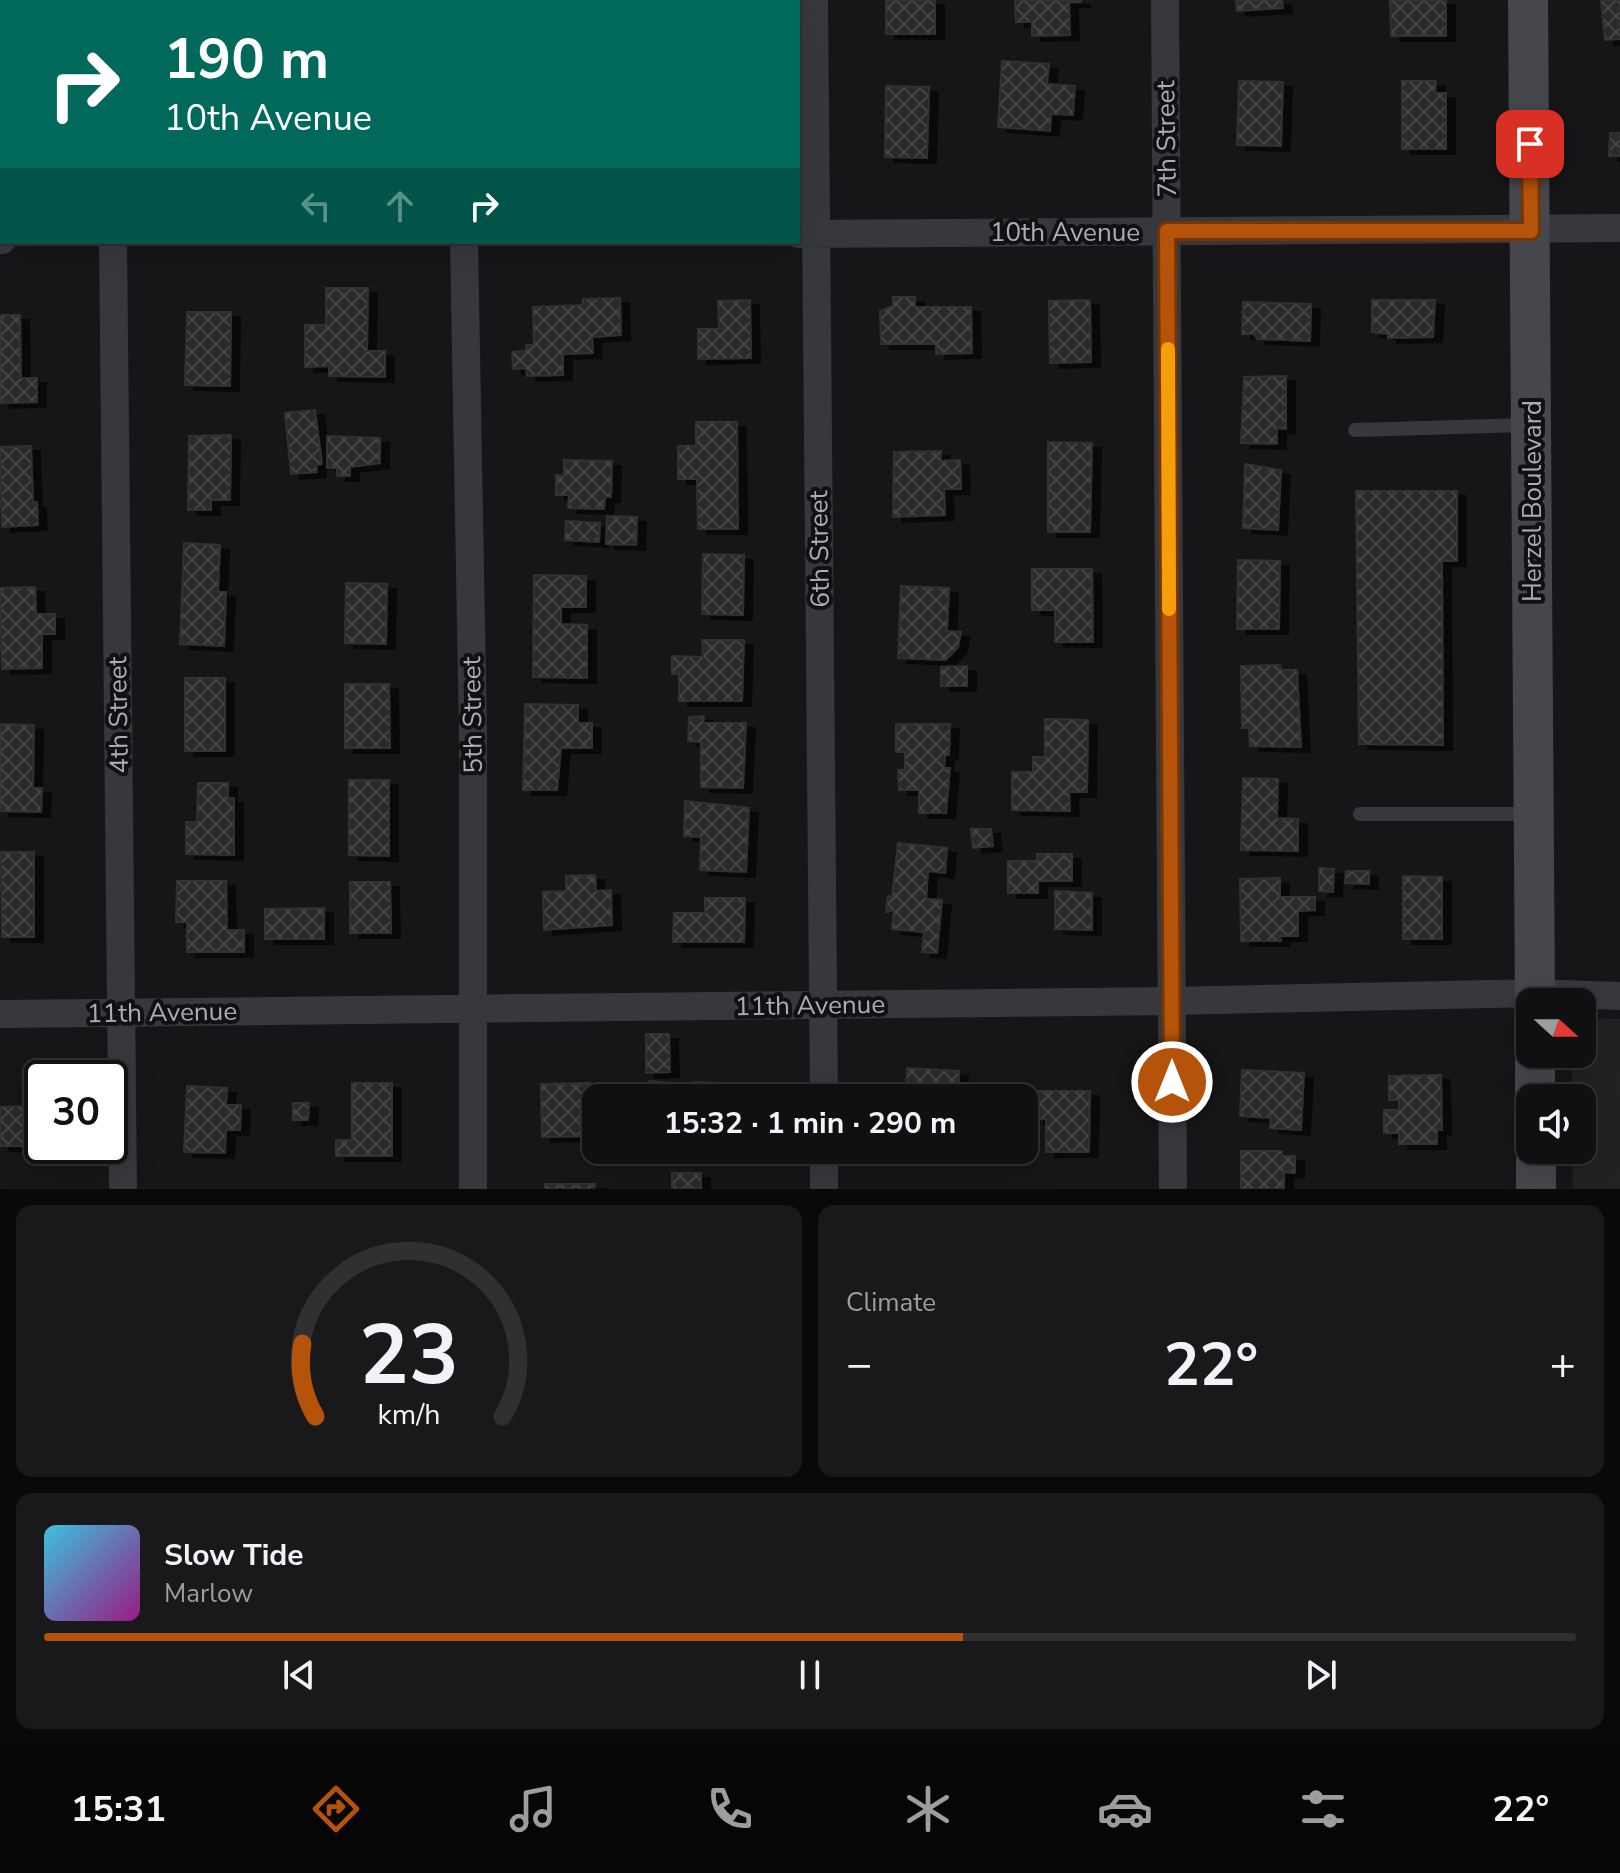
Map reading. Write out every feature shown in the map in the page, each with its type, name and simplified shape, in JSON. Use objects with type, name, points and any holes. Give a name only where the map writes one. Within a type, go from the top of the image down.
[{"type":"street","name":"6th Street","points":[[814,0],[807,234],[824,1084]]},
{"type":"street","name":"7th Street","points":[[1165,0],[1173,1189]]},
{"type":"street","name":"Herzel Boulevard","points":[[1528,0],[1535,988]]},
{"type":"street","name":"10th Avenue","points":[[807,234],[1620,228]]},
{"type":"street","name":"4th Street","points":[[113,244],[123,1189]]},
{"type":"street","name":"5th Street","points":[[464,244],[473,735],[473,1189]]},
{"type":"street","name":"11th Avenue","points":[[1596,996],[1620,996]]},
{"type":"street","name":"11th Avenue","points":[[0,1014],[1516,997]]},
{"type":"street","points":[[824,1164],[824,1189]]},
{"type":"street","points":[[1536,1164],[1536,1189]]},
{"type":"lane","points":[[1355,430],[1532,425]]},
{"type":"lane","points":[[1360,814],[1534,814]]},
{"type":"shaded area","points":[[1596,1019],[1620,1019],[1620,1189],[1573,1189],[1572,1164],[1596,1164],[1596,1084],[1572,1084],[1572,1068],[1596,1068]]},
{"type":"building","points":[[886,0],[935,0],[935,34],[886,34]]},
{"type":"building","points":[[1015,0],[1081,2],[1069,2],[1070,35],[1032,36],[1032,22],[1016,22]]},
{"type":"building","points":[[1236,0],[1282,0],[1283,8],[1237,11]]},
{"type":"building","points":[[1390,0],[1446,0],[1446,36],[1391,36]]},
{"type":"building","points":[[1601,0],[1620,0],[1620,39],[1605,40]]},
{"type":"building","points":[[1002,61],[1049,64],[1047,84],[1075,86],[1073,115],[1051,114],[1050,131],[998,127]]},
{"type":"building","points":[[1239,81],[1283,82],[1281,146],[1237,145]]},
{"type":"building","points":[[1402,81],[1436,81],[1435,93],[1446,93],[1446,149],[1402,149]]},
{"type":"building","points":[[886,86],[929,87],[927,158],[885,157]]},
{"type":"building","points":[[1610,133],[1620,133],[1620,156],[1609,156]]},
{"type":"building","points":[[326,288],[368,288],[367,351],[385,351],[385,377],[329,376],[329,366],[305,367],[305,325],[326,325]]},
{"type":"building","points":[[893,297],[915,297],[915,307],[971,307],[972,353],[936,354],[936,344],[881,344],[880,311],[893,306]]},
{"type":"building","points":[[620,298],[621,335],[592,337],[593,353],[563,354],[563,375],[527,376],[526,368],[513,369],[512,352],[526,351],[526,345],[534,345],[533,307],[583,305],[583,299]]},
{"type":"building","points":[[750,300],[751,358],[698,359],[698,329],[719,329],[718,301]]},
{"type":"building","points":[[1090,300],[1091,362],[1050,363],[1049,301]]},
{"type":"building","points":[[1372,300],[1435,300],[1433,337],[1388,338],[1388,334],[1372,332]]},
{"type":"building","points":[[1243,302],[1311,304],[1310,341],[1257,339],[1254,334],[1242,334]]},
{"type":"building","points":[[187,312],[231,312],[230,386],[185,385]]},
{"type":"building","points":[[0,315],[20,315],[21,378],[37,378],[37,402],[0,403]]},
{"type":"building","points":[[1286,376],[1286,429],[1277,428],[1277,444],[1241,443],[1244,377]]},
{"type":"building","points":[[315,410],[322,464],[316,465],[317,472],[291,474],[285,413]]},
{"type":"building","points":[[696,422],[737,422],[738,529],[698,529],[697,479],[678,479],[678,446],[696,446]]},
{"type":"building","points":[[231,435],[230,500],[211,500],[211,510],[188,510],[189,436]]},
{"type":"building","points":[[327,436],[380,438],[380,463],[350,467],[350,476],[337,476],[337,468],[327,468]]},
{"type":"building","points":[[1048,442],[1092,443],[1090,532],[1048,532]]},
{"type":"building","points":[[31,446],[33,502],[37,502],[38,525],[2,527],[0,447]]},
{"type":"building","points":[[941,451],[941,461],[960,460],[961,489],[944,489],[945,515],[893,517],[894,452]]},
{"type":"building","points":[[564,460],[612,461],[611,497],[605,497],[604,509],[568,508],[569,495],[556,495],[556,475],[564,476]]},
{"type":"building","points":[[1245,464],[1281,470],[1278,530],[1243,528]]},
{"type":"building","points":[[1356,491],[1457,491],[1457,561],[1442,561],[1443,745],[1359,744]]},
{"type":"building","points":[[607,516],[637,517],[636,545],[606,544]]},
{"type":"building","points":[[566,521],[600,523],[599,542],[565,540]]},
{"type":"building","points":[[184,543],[220,545],[218,592],[226,592],[224,646],[180,644]]},
{"type":"building","points":[[703,554],[744,555],[743,615],[702,614]]},
{"type":"building","points":[[1238,560],[1280,561],[1279,629],[1237,629]]},
{"type":"building","points":[[1032,569],[1092,569],[1093,642],[1055,642],[1055,610],[1032,610]]},
{"type":"building","points":[[534,575],[586,576],[586,607],[561,607],[561,624],[587,625],[587,678],[533,677]]},
{"type":"building","points":[[346,583],[387,584],[386,644],[345,643]]},
{"type":"building","points":[[901,586],[949,588],[947,631],[961,632],[958,647],[946,660],[898,658]]},
{"type":"building","points":[[35,587],[36,614],[55,614],[55,634],[42,634],[42,668],[2,669],[0,588]]},
{"type":"building","points":[[702,640],[744,640],[742,701],[679,701],[679,674],[672,674],[672,656],[703,657]]},
{"type":"building","points":[[1280,665],[1281,670],[1297,670],[1301,747],[1250,746],[1249,728],[1242,728],[1241,666]]},
{"type":"building","points":[[967,666],[967,686],[941,686],[941,667]]},
{"type":"building","points":[[185,678],[225,678],[225,751],[185,751]]},
{"type":"building","points":[[345,684],[389,684],[390,748],[345,748]]},
{"type":"building","points":[[525,704],[578,705],[578,723],[592,723],[592,748],[561,748],[557,790],[523,790]]},
{"type":"building","points":[[704,716],[703,723],[746,723],[743,788],[701,787],[701,742],[688,741],[689,717]]},
{"type":"building","points":[[1045,719],[1088,720],[1087,792],[1069,792],[1070,811],[1012,810],[1012,772],[1033,772],[1033,757],[1045,757]]},
{"type":"building","points":[[0,724],[34,725],[33,788],[42,788],[41,812],[0,811]]},
{"type":"building","points":[[896,724],[950,724],[949,755],[945,755],[944,768],[950,768],[946,813],[919,813],[919,790],[899,790],[898,770],[905,770],[905,752],[896,752]]},
{"type":"building","points":[[1243,778],[1278,779],[1277,818],[1298,819],[1298,851],[1241,850]]},
{"type":"building","points":[[349,780],[389,780],[389,856],[349,855]]},
{"type":"building","points":[[198,783],[228,783],[228,798],[234,798],[234,855],[186,854],[186,822],[197,822]]},
{"type":"building","points":[[685,801],[749,808],[746,872],[700,870],[701,837],[684,836]]},
{"type":"building","points":[[971,829],[991,829],[993,846],[973,848]]},
{"type":"building","points":[[898,843],[947,848],[945,873],[928,871],[926,899],[942,900],[937,953],[922,952],[924,932],[892,929],[894,910],[886,912],[888,896],[892,897]]},
{"type":"building","points":[[1,852],[34,852],[34,937],[2,937]]},
{"type":"building","points":[[1037,854],[1072,854],[1072,881],[1038,881],[1038,893],[1008,893],[1008,861],[1037,861]]},
{"type":"building","points":[[1319,868],[1334,869],[1333,892],[1319,891]]},
{"type":"building","points":[[1346,871],[1369,871],[1369,884],[1345,883]]},
{"type":"building","points":[[595,875],[596,891],[611,890],[612,925],[544,930],[543,892],[566,891],[566,876]]},
{"type":"building","points":[[1403,876],[1442,877],[1442,939],[1403,939]]},
{"type":"building","points":[[1280,878],[1280,897],[1315,897],[1315,910],[1298,911],[1298,936],[1280,936],[1281,941],[1241,941],[1240,879]]},
{"type":"building","points":[[177,881],[226,881],[227,930],[244,930],[244,952],[187,952],[187,922],[176,922]]},
{"type":"building","points":[[350,882],[390,882],[391,933],[350,933]]},
{"type":"building","points":[[1055,891],[1092,893],[1092,930],[1055,929]]},
{"type":"building","points":[[705,898],[745,898],[744,942],[673,942],[674,913],[705,913]]},
{"type":"building","points":[[324,908],[324,939],[265,939],[265,909]]},
{"type":"building","points":[[646,1034],[669,1034],[670,1072],[646,1073]]},
{"type":"building","points":[[907,1068],[959,1071],[959,1084],[906,1084]]},
{"type":"building","points":[[1242,1070],[1304,1073],[1301,1130],[1270,1128],[1271,1118],[1240,1116]]},
{"type":"building","points":[[1441,1075],[1442,1130],[1437,1129],[1437,1144],[1399,1144],[1399,1133],[1384,1133],[1384,1110],[1399,1110],[1399,1100],[1389,1100],[1389,1076]]},
{"type":"building","points":[[649,1081],[670,1083],[670,1084],[649,1084]]},
{"type":"building","points":[[694,1082],[744,1084],[694,1084]]},
{"type":"building","points":[[352,1083],[392,1083],[392,1156],[336,1156],[336,1140],[352,1140]]},
{"type":"building","points":[[590,1083],[582,1084],[582,1136],[542,1137],[541,1084]]},
{"type":"building","points":[[187,1086],[227,1088],[226,1105],[241,1105],[240,1130],[226,1130],[225,1153],[184,1152]]},
{"type":"building","points":[[1038,1091],[1090,1091],[1089,1152],[1046,1152],[1046,1119],[1038,1119]]},
{"type":"building","points":[[293,1103],[309,1103],[308,1120],[293,1120]]},
{"type":"building","points":[[24,1106],[24,1146],[0,1146],[0,1107]]},
{"type":"building","points":[[1241,1151],[1282,1151],[1282,1156],[1295,1156],[1295,1173],[1284,1172],[1284,1189],[1241,1189]]},
{"type":"building","points":[[672,1173],[701,1173],[701,1189],[672,1189]]},
{"type":"building","points":[[545,1184],[595,1184],[594,1189],[545,1189]]},
{"type":"slow traffic","points":[[1168,349],[1169,609]]},
{"type":"route","points":[[1172,1082],[1167,231],[1531,231],[1530,144]]}]
